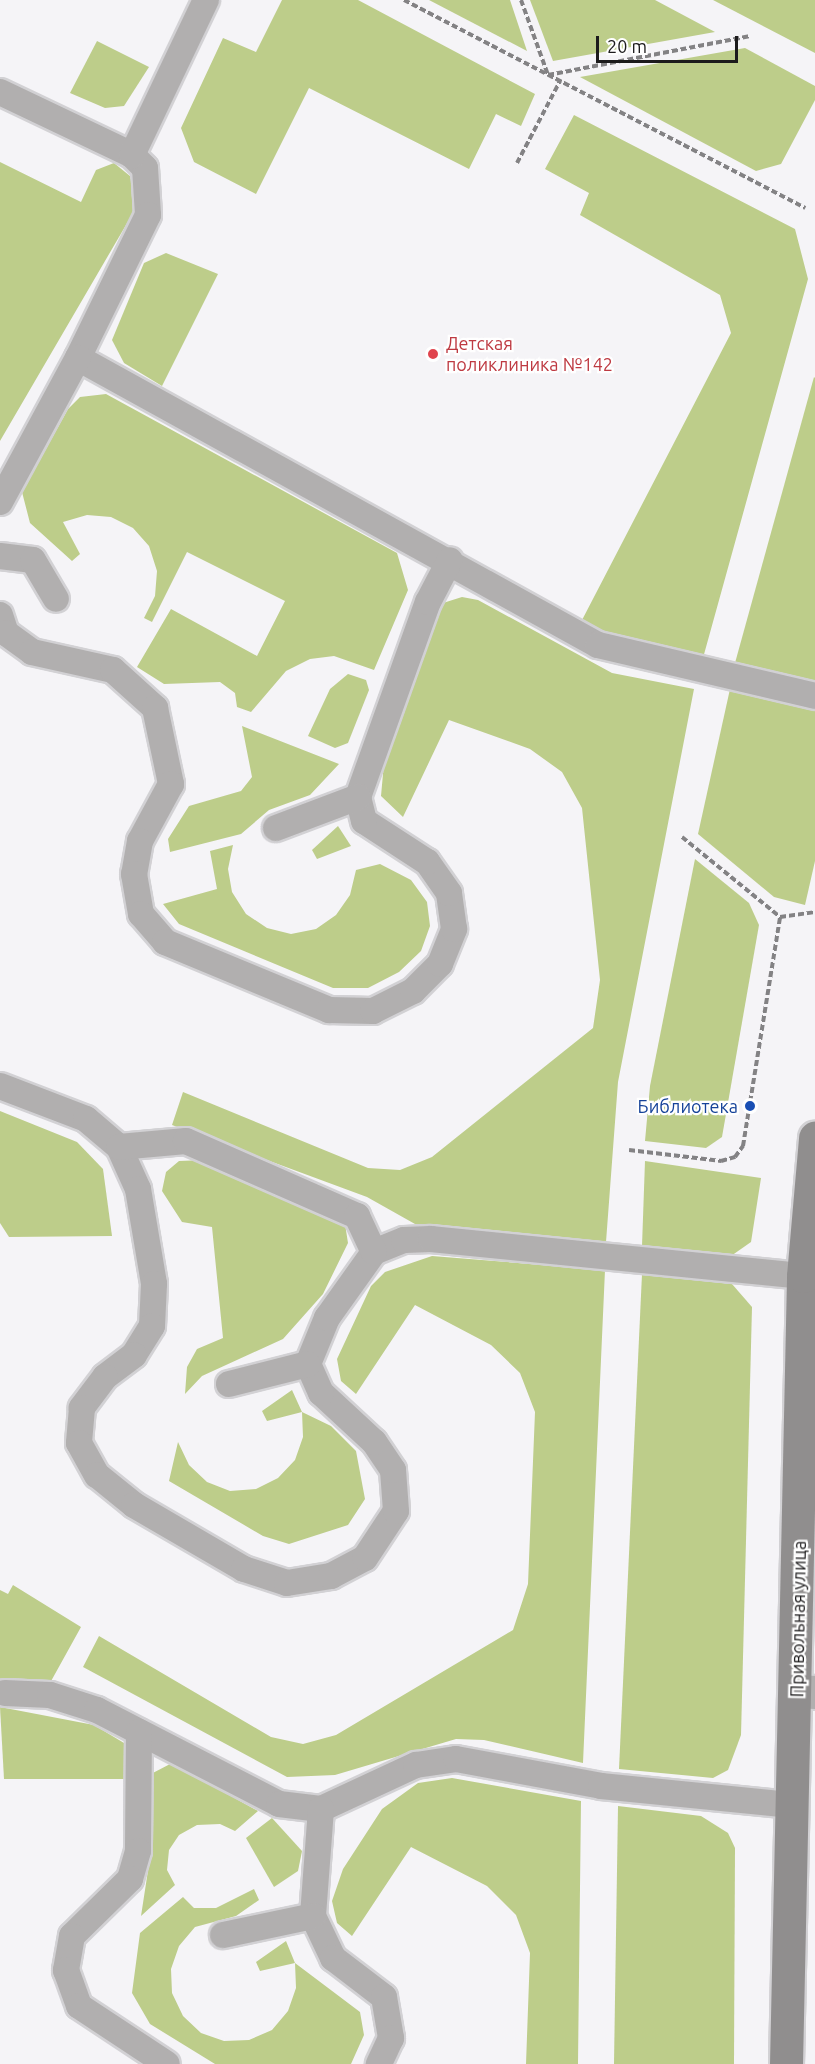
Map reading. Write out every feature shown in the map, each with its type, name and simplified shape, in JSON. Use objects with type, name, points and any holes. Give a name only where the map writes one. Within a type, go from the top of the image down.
[{"type":"main road","name":"Привольная улица","points":[[786,2064],[792,1805],[806,1692],[803,1276],[815,1138]]},
{"type":"lane","points":[[132,154],[206,0]]},
{"type":"lane","points":[[0,92],[132,154],[145,168],[151,192],[148,215],[78,358],[0,502]]},
{"type":"lane","points":[[78,358],[618,652],[815,696]]},
{"type":"lane","points":[[0,556],[33,560],[56,599]]},
{"type":"lane","points":[[0,615],[6,633],[32,652],[113,670],[155,708],[171,784],[140,841],[134,874],[141,914],[165,942],[329,1010],[373,1011],[413,991],[440,964],[454,929],[449,893],[427,862],[364,821],[358,796],[428,602],[450,560]]},
{"type":"lane","points":[[276,828],[358,796]]},
{"type":"lane","points":[[0,1086],[86,1119],[119,1147],[138,1189],[147,1230],[154,1284],[152,1326],[134,1355],[105,1377],[82,1408],[79,1443],[97,1475],[134,1505],[244,1569],[287,1583],[339,1571],[365,1558],[396,1511],[393,1470],[374,1442],[321,1393],[308,1364],[327,1318],[374,1252],[404,1240],[430,1239],[803,1276]]},
{"type":"lane","points":[[119,1147],[186,1141],[357,1216],[374,1252]]},
{"type":"lane","points":[[229,1384],[308,1364]]},
{"type":"lane","points":[[5,1693],[50,1695],[139,1732],[279,1804],[321,1809],[416,1765],[456,1759],[600,1786],[792,1805]]},
{"type":"lane","points":[[139,1732],[138,1851],[130,1879],[72,1936],[66,1970],[79,2006],[167,2064]]},
{"type":"lane","points":[[321,1809],[313,1916],[333,1958],[384,1998],[391,2038],[379,2064]]},
{"type":"lane","points":[[223,1935],[313,1916]]},
{"type":"path","points":[[404,0],[806,208]]},
{"type":"path","points":[[521,0],[548,75]]},
{"type":"path","points":[[548,75],[750,36]]},
{"type":"path","points":[[517,163],[560,81]]},
{"type":"path","points":[[682,837],[780,917],[815,912]]},
{"type":"path","points":[[629,1150],[721,1161],[735,1157],[743,1146],[780,917]]},
{"type":"green space","points":[[282,0],[358,0],[535,94],[521,126],[496,114],[469,169],[309,88],[256,194],[194,162],[181,128],[223,38],[256,52]]},
{"type":"green space","points":[[429,0],[510,0],[527,51]]},
{"type":"green space","points":[[530,0],[655,0],[715,32],[553,61]]},
{"type":"green space","points":[[713,0],[815,0],[815,53]]},
{"type":"green space","points":[[97,41],[149,67],[124,106],[105,108],[70,93]]},
{"type":"green space","points":[[745,48],[815,86],[815,100],[781,164],[756,171],[580,77]]},
{"type":"green space","points":[[574,115],[795,229],[808,279],[703,658],[621,642],[581,622],[731,333],[720,295],[580,215],[589,193],[545,169]]},
{"type":"green space","points":[[0,162],[81,202],[96,170],[114,163],[130,176],[135,195],[133,213],[0,441]]},
{"type":"green space","points":[[166,253],[218,274],[162,386],[124,363],[112,340],[144,263]]},
{"type":"green space","points":[[815,378],[815,683],[735,663]]},
{"type":"green space","points":[[106,394],[397,553],[408,590],[374,670],[334,656],[310,659],[286,671],[251,712],[237,707],[235,693],[220,682],[164,684],[137,667],[171,609],[257,656],[285,601],[187,552],[152,622],[144,618],[155,596],[157,571],[149,546],[133,528],[111,517],[87,515],[63,522],[80,554],[72,561],[30,523],[22,492],[68,409],[80,397]]},
{"type":"green space","points":[[462,597],[478,600],[612,673],[694,689],[618,1082],[606,1242],[415,1224],[367,1197],[172,1125],[183,1092],[368,1168],[400,1170],[432,1157],[593,1028],[600,980],[582,808],[562,772],[530,749],[449,720],[403,817],[381,796],[385,752],[443,603]]},
{"type":"green space","points":[[348,674],[366,680],[369,690],[348,743],[335,748],[308,736],[330,689]]},
{"type":"green space","points":[[730,689],[815,711],[815,861],[805,905],[774,897],[698,834]]},
{"type":"green space","points":[[242,726],[339,764],[310,795],[269,810],[241,834],[170,852],[168,839],[189,806],[241,791],[252,777]]},
{"type":"green space","points":[[338,826],[351,846],[317,859],[312,850]]},
{"type":"green space","points":[[233,845],[228,869],[232,892],[246,914],[267,928],[291,934],[316,929],[336,915],[350,895],[356,870],[380,864],[411,880],[427,902],[430,926],[421,951],[399,972],[368,988],[333,988],[179,924],[163,904],[217,889],[210,851]]},
{"type":"green space","points":[[695,859],[749,903],[759,925],[722,1137],[706,1148],[645,1141],[650,1086]]},
{"type":"green space","points":[[0,1111],[77,1142],[103,1169],[112,1236],[9,1237],[0,1223]]},
{"type":"green space","points":[[204,1160],[345,1224],[348,1243],[323,1294],[283,1339],[202,1376],[185,1394],[187,1367],[197,1349],[223,1338],[212,1227],[182,1222],[162,1191],[166,1172],[179,1161]]},
{"type":"green space","points":[[645,1161],[761,1178],[751,1242],[731,1256],[717,1257],[642,1246]]},
{"type":"green space","points":[[432,1256],[605,1270],[583,1763],[484,1740],[456,1739],[335,1775],[287,1777],[83,1667],[99,1636],[271,1737],[303,1744],[336,1735],[513,1630],[528,1584],[535,1412],[520,1373],[491,1345],[415,1305],[356,1394],[341,1381],[337,1359],[371,1286],[385,1272]]},
{"type":"green space","points":[[642,1274],[732,1284],[752,1307],[741,1735],[728,1770],[713,1778],[619,1769]]},
{"type":"green space","points":[[292,1390],[302,1412],[267,1421],[262,1411]]},
{"type":"green space","points":[[302,1412],[331,1426],[356,1451],[365,1499],[348,1525],[289,1544],[263,1536],[169,1481],[178,1442],[189,1465],[207,1482],[230,1491],[256,1489],[278,1478],[295,1460],[303,1437]]},
{"type":"green space","points":[[13,1585],[81,1627],[50,1683],[0,1680],[0,1590],[8,1594]]},
{"type":"green space","points":[[0,1707],[94,1725],[124,1743],[125,1779],[4,1779]]},
{"type":"green space","points":[[172,1763],[258,1811],[235,1831],[220,1824],[197,1825],[179,1835],[169,1850],[167,1870],[175,1885],[141,1916],[151,1851],[149,1775]]},
{"type":"green space","points":[[452,1778],[581,1801],[578,2064],[526,2064],[530,1953],[516,1915],[487,1886],[411,1847],[352,1936],[337,1923],[332,1901],[343,1869],[382,1809],[418,1783]]},
{"type":"green space","points":[[618,1806],[701,1816],[728,1833],[735,1848],[734,2064],[614,2064]]},
{"type":"green space","points":[[272,1818],[302,1851],[298,1871],[274,1887],[246,1838]]},
{"type":"green space","points":[[254,1889],[259,1900],[236,1916],[195,1927],[179,1946],[171,1969],[172,1993],[183,2016],[201,2033],[224,2041],[249,2040],[272,2030],[288,2011],[296,1988],[295,1963],[360,2012],[364,2035],[351,2064],[215,2064],[150,2024],[132,1993],[140,1933],[183,1897],[194,1908],[216,1908]]},
{"type":"green space","points":[[286,1941],[295,1963],[260,1971],[256,1962]]},
{"type":"place","name":"Детская поликлиника №142","points":[[433,354]]},
{"type":"place","name":"Библиотека","points":[[750,1106]]}]
